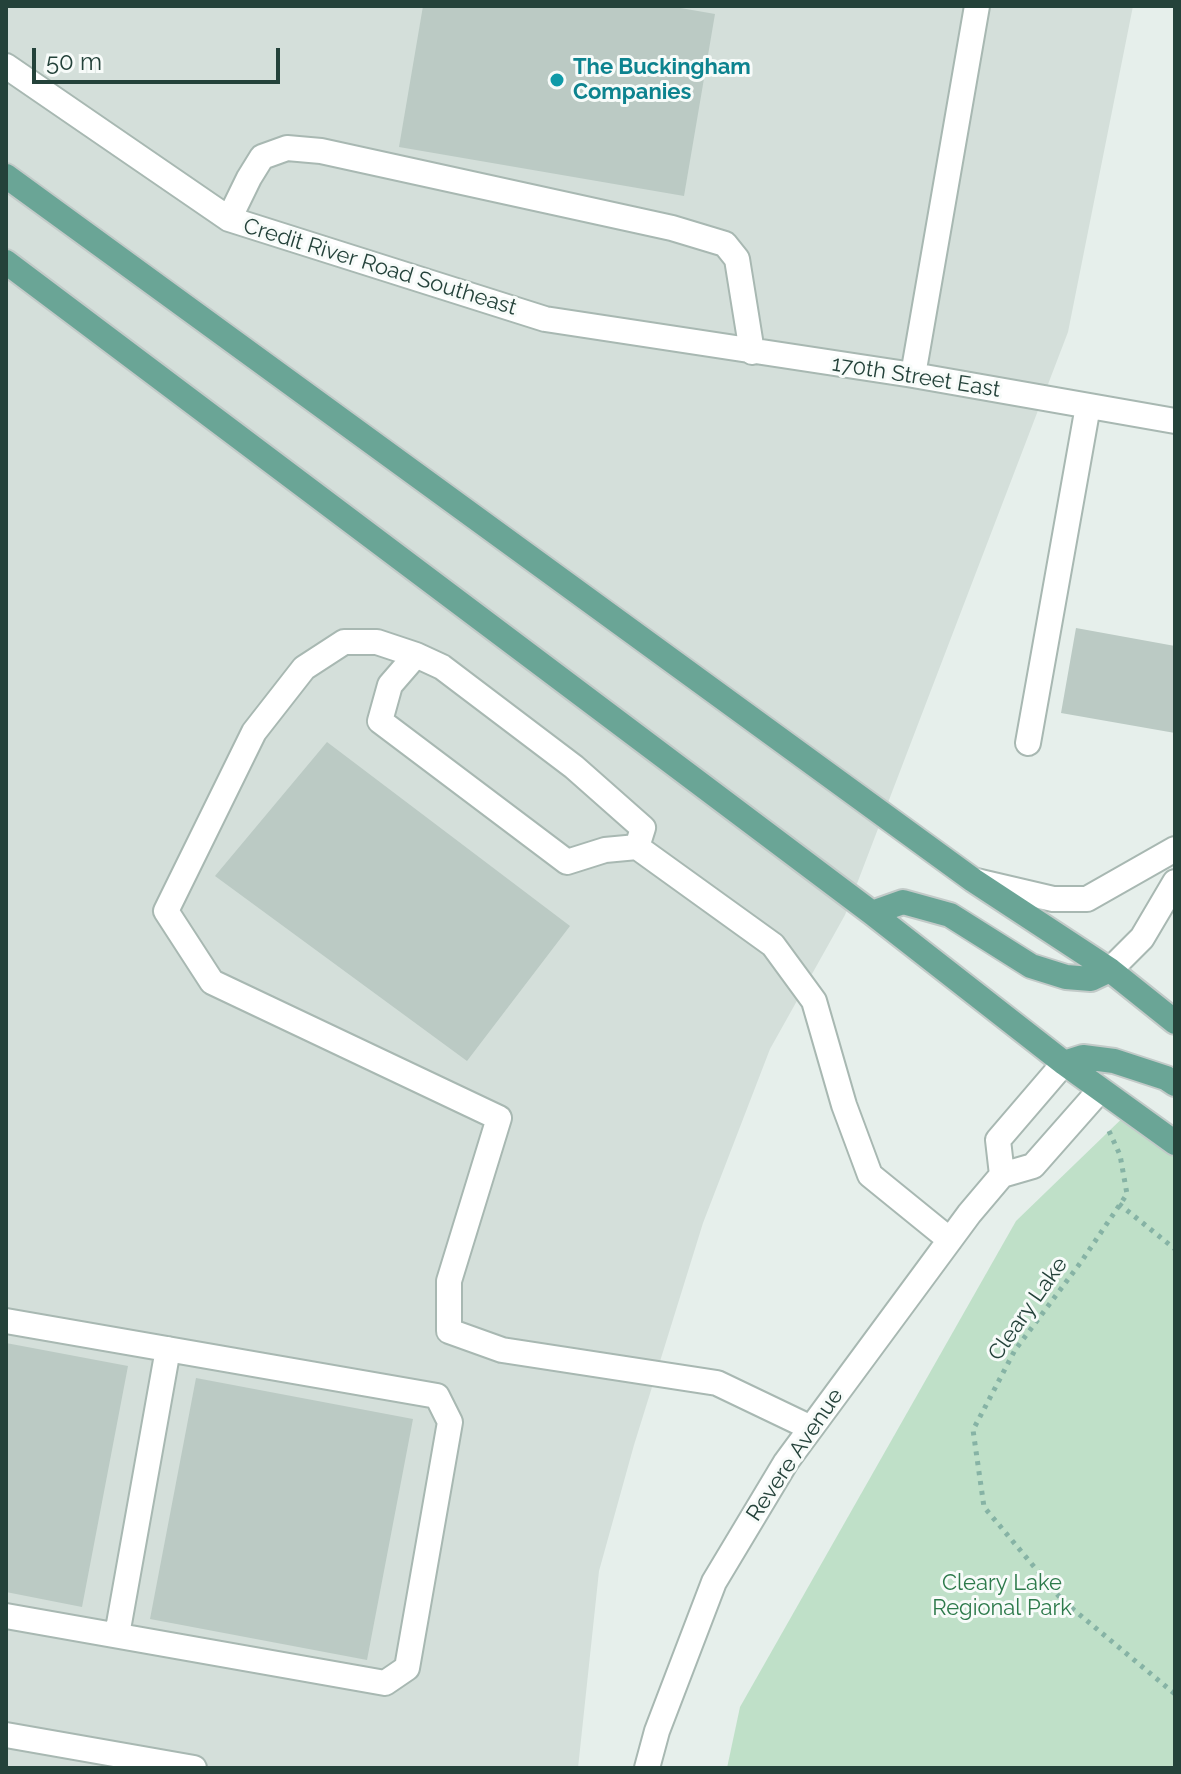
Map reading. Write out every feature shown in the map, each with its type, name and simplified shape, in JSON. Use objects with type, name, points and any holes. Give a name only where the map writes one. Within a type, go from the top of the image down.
[{"type":"main road","points":[[6,176],[973,880],[1110,970],[1175,1022]]},
{"type":"main road","points":[[6,262],[872,913],[1064,1063],[1175,1143]]},
{"type":"main road","points":[[872,913],[903,902],[950,915],[1031,966],[1066,977],[1091,979],[1110,970]]},
{"type":"main road","points":[[1064,1063],[1083,1057],[1114,1061],[1166,1078],[1175,1084]]},
{"type":"street","points":[[913,375],[977,6]]},
{"type":"street","name":"Credit River Road Southeast","points":[[6,66],[229,219],[545,319],[657,335]]},
{"type":"street","points":[[229,219],[262,157],[287,148],[321,151],[672,228],[725,244],[737,259],[752,352]]},
{"type":"street","name":"170th Street East","points":[[657,335],[913,375],[1175,421]]},
{"type":"street","points":[[1028,743],[1088,406]]},
{"type":"street","points":[[637,847],[643,828],[574,767],[442,667],[377,642],[344,642],[304,668],[254,732],[166,911],[212,982],[499,1118],[449,1281],[449,1331],[502,1350],[717,1383],[811,1428]]},
{"type":"street","points":[[416,655],[390,685],[380,721],[567,862],[605,850],[637,847],[773,945],[814,1001],[844,1105],[870,1175],[950,1240]]},
{"type":"street","points":[[973,880],[1053,899],[1087,899],[1175,849]]},
{"type":"street","points":[[1110,970],[1142,938],[1175,882]]},
{"type":"street","points":[[1002,1175],[998,1140],[1064,1063]]},
{"type":"street","name":"Revere Avenue","points":[[647,1768],[657,1731],[714,1582],[786,1462],[950,1240],[1002,1175],[1033,1166],[1100,1090]]},
{"type":"street","points":[[6,1321],[437,1396],[450,1422],[407,1668],[385,1683],[6,1616]]},
{"type":"street","points":[[117,1635],[168,1349]]},
{"type":"street","points":[[6,1735],[194,1768]]},
{"type":"path","name":"Cleary Lake","points":[[1120,1155],[1127,1194],[1015,1350],[973,1430],[984,1507],[1062,1600],[1175,1694]]},
{"type":"path","points":[[1119,1204],[1175,1249]]},
{"type":"shaded area","points":[[6,6],[1133,6],[1068,332],[845,915],[770,1049],[703,1223],[634,1445],[599,1571],[578,1768],[6,1768]]},
{"type":"green space","name":"Cleary Lake Regional Park","points":[[1137,1104],[1175,1132],[1175,1768],[727,1768],[740,1707],[1016,1221]]},
{"type":"building","name":"The Buckingham Companies","points":[[423,6],[669,6],[715,14],[684,196],[399,147]]},
{"type":"building","points":[[1076,628],[1175,646],[1175,733],[1061,713]]},
{"type":"building","points":[[327,742],[570,926],[467,1061],[215,876]]},
{"type":"building","points":[[6,1343],[128,1366],[82,1607],[6,1592]]},
{"type":"building","points":[[196,1378],[413,1419],[367,1660],[150,1619]]},
{"type":"place","name":"The Buckingham Companies","points":[[557,80]]}]
